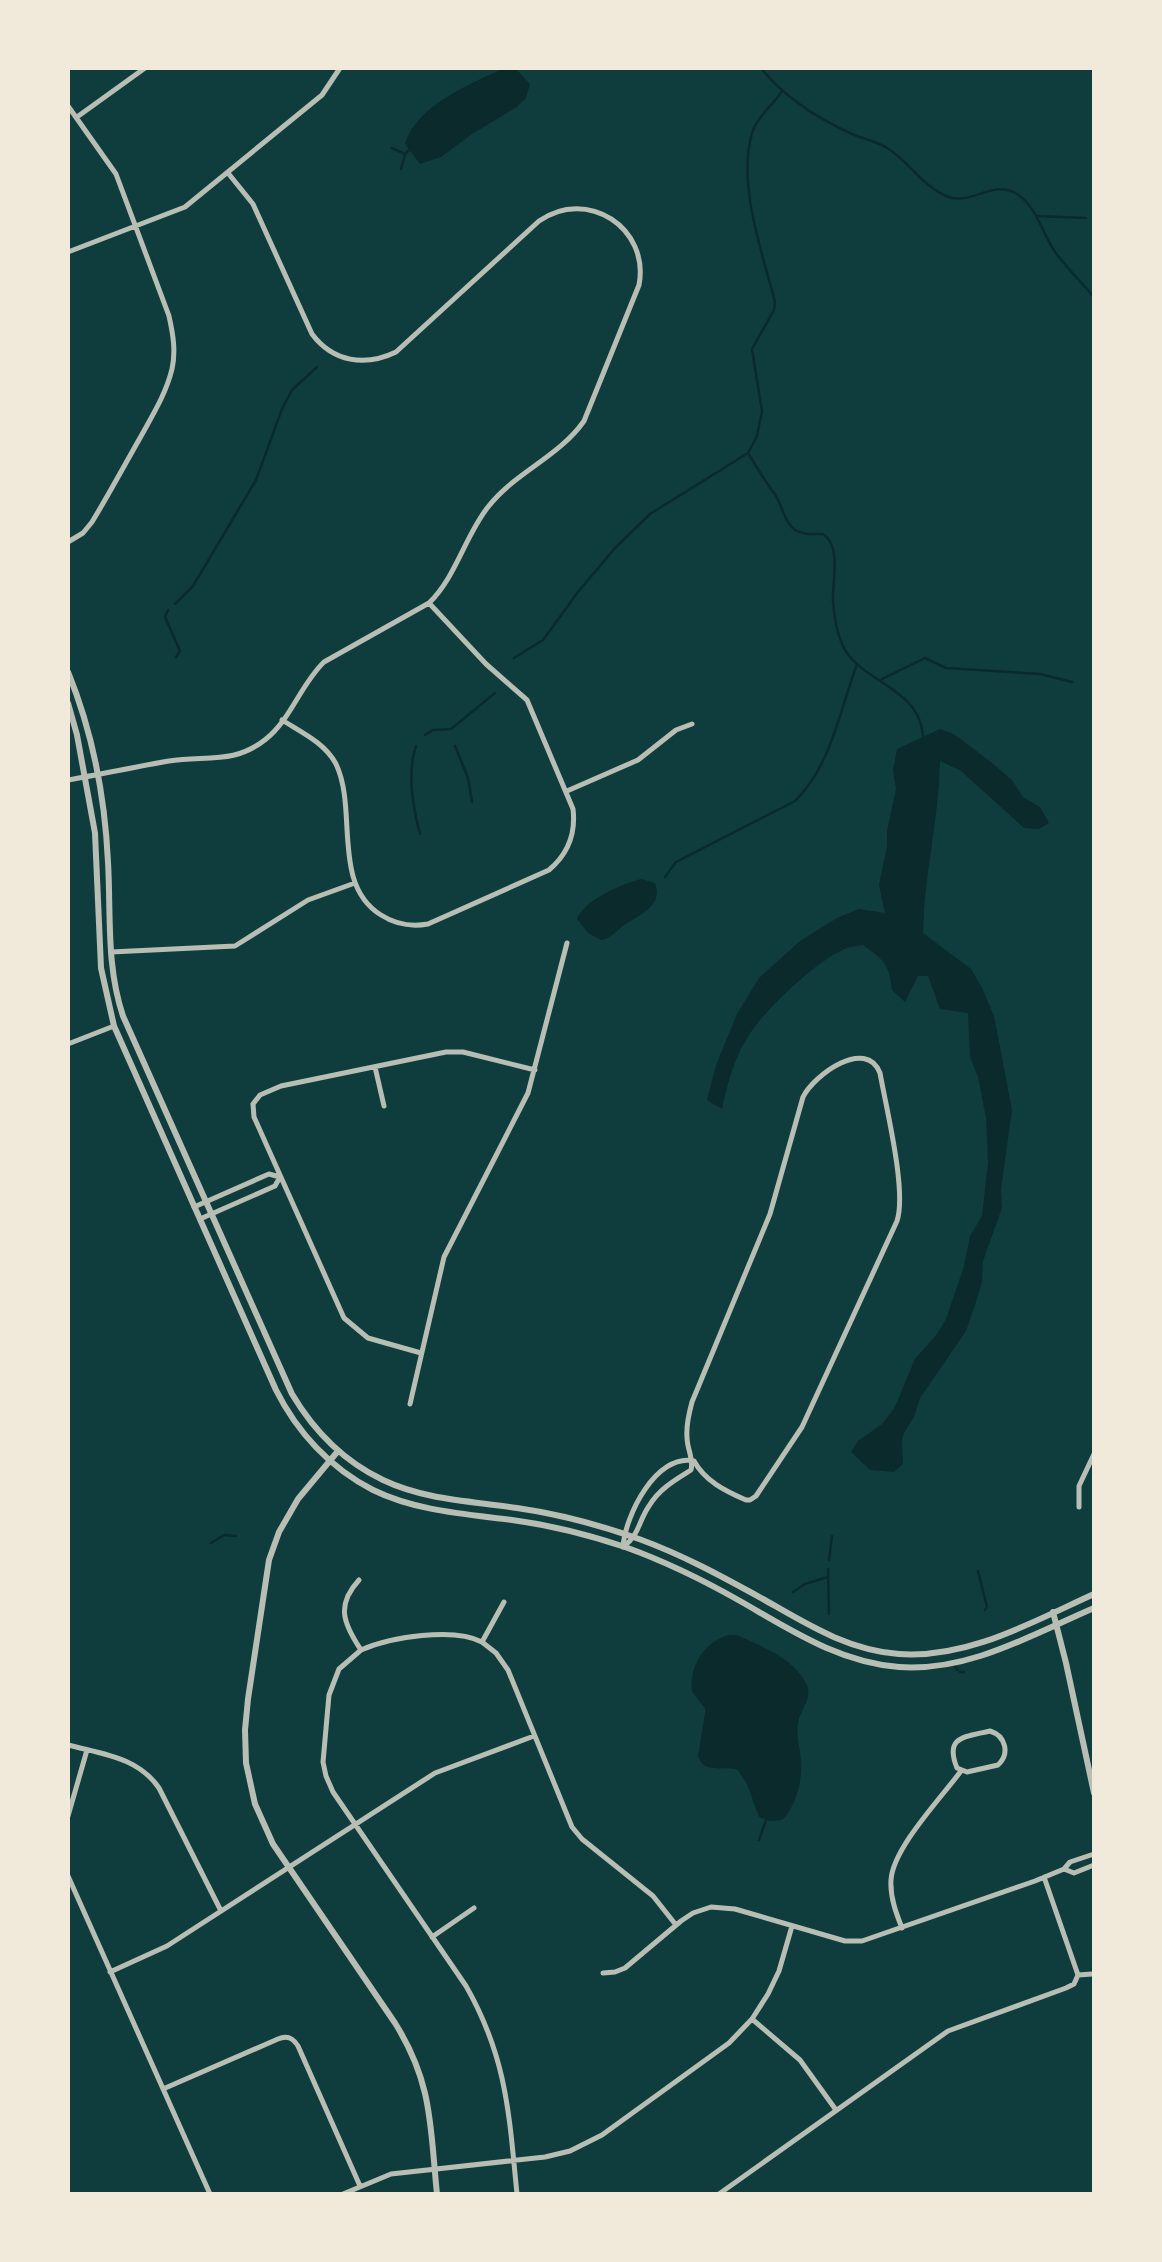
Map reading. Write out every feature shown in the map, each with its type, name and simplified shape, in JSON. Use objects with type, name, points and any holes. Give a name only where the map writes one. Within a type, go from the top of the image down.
[{"type":"street","points":[[77,117],[145,68]]},
{"type":"street","points":[[68,252],[185,207],[321,95],[340,68]]},
{"type":"street","points":[[68,106],[113,167],[169,316],[173,337],[172,368],[163,396],[92,522],[83,533],[68,542]]},
{"type":"street","points":[[68,780],[171,761],[237,756],[267,739],[324,662],[429,603],[441,589],[491,503],[559,447],[584,421],[637,293],[640,263],[632,239],[620,224],[599,212],[582,208],[553,213],[539,221],[396,352],[374,360],[353,360],[332,353],[312,334],[253,204],[228,173]]},
{"type":"street","points":[[282,720],[324,748],[338,769],[355,883],[376,912],[392,921],[413,925],[438,921],[549,870],[566,850],[572,837],[574,816],[567,791],[527,700],[486,664],[429,603]]},
{"type":"street","points":[[68,672],[82,710],[96,775],[107,849],[111,952],[115,987],[123,1016],[292,1394],[313,1425],[338,1451],[367,1472],[412,1491],[435,1497],[537,1511],[635,1538],[697,1564],[830,1637],[874,1651],[924,1654],[957,1650],[985,1642],[1094,1594]]},
{"type":"street","points":[[68,703],[85,778],[96,851],[100,968],[114,1026],[279,1396],[298,1426],[329,1460],[372,1489],[417,1506],[542,1525],[623,1547],[699,1579],[824,1648],[873,1663],[914,1667],[951,1664],[985,1655],[1094,1608]]},
{"type":"street","points":[[567,791],[638,760],[676,730],[692,724]]},
{"type":"street","points":[[111,952],[235,946],[309,900],[355,883]]},
{"type":"street","points":[[410,1404],[444,1257],[525,1100],[567,943]]},
{"type":"street","points":[[68,1044],[114,1026]]},
{"type":"street","points":[[421,1353],[374,1340],[348,1322],[338,1306],[280,1177],[252,1112],[253,1104],[260,1096],[281,1086],[441,1053],[460,1051],[535,1070]]},
{"type":"street","points":[[623,1547],[624,1534],[635,1504],[653,1479],[685,1459],[694,1461],[705,1477],[718,1486],[750,1500],[756,1496],[802,1427],[897,1221],[901,1198],[897,1169],[880,1073],[869,1059],[850,1060],[827,1070],[811,1083],[803,1097],[771,1214],[692,1402],[687,1437],[694,1461],[691,1471],[667,1485],[652,1502],[635,1538],[623,1547]]},
{"type":"street","points":[[375,1067],[384,1106]]},
{"type":"street","points":[[244,1101],[253,1104]]},
{"type":"street","points":[[194,1207],[269,1174],[280,1177]]},
{"type":"street","points":[[200,1219],[275,1186],[280,1177]]},
{"type":"street","points":[[338,1451],[298,1499],[273,1546],[264,1579],[248,1699],[245,1746],[250,1788],[266,1831],[288,1867],[390,2015],[412,2052],[427,2095],[437,2194]]},
{"type":"street","points":[[1079,1507],[1079,1486],[1094,1454]]},
{"type":"street","points":[[359,1580],[347,1593],[344,1606],[347,1622],[361,1650]]},
{"type":"street","points":[[482,1642],[504,1602]]},
{"type":"street","points":[[1053,1612],[1058,1624],[1094,1793]]},
{"type":"street","points":[[517,2194],[505,2085],[491,2035],[466,1986],[330,1787],[323,1762],[328,1706],[334,1678],[345,1662],[361,1650],[380,1643],[449,1633],[464,1635],[492,1649],[505,1665],[566,1815],[576,1832],[653,1896],[676,1925]]},
{"type":"street","points":[[990,1731],[1000,1736],[1006,1752],[1000,1763],[967,1772],[961,1771],[952,1751],[958,1739],[990,1731]]},
{"type":"street","points":[[110,1972],[167,1946],[441,1770],[534,1735]]},
{"type":"street","points":[[68,1745],[125,1760],[150,1776],[165,1800],[221,1911]]},
{"type":"street","points":[[68,1816],[87,1750]]},
{"type":"street","points":[[902,1928],[891,1895],[894,1865],[905,1844],[961,1771]]},
{"type":"street","points":[[603,1973],[625,1968],[676,1925],[700,1911],[721,1907],[856,1942],[873,1939],[1044,1877],[1064,1869],[1070,1862],[1094,1854]]},
{"type":"street","points":[[1064,1869],[1074,1873],[1094,1865]]},
{"type":"street","points":[[68,1876],[210,2194]]},
{"type":"street","points":[[719,2194],[948,2031],[1074,1984],[1078,1975],[1044,1877]]},
{"type":"street","points":[[432,1937],[474,1909]]},
{"type":"street","points":[[343,2194],[391,2174],[564,2153],[602,2135],[721,2050],[751,2019],[776,1977],[792,1926]]},
{"type":"street","points":[[1078,1975],[1092,1974]]},
{"type":"street","points":[[751,2019],[800,2060],[836,2110]]},
{"type":"street","points":[[289,2037],[292,2031]]},
{"type":"street","points":[[289,2037],[298,2046],[360,2186]]},
{"type":"street","points":[[163,2089],[278,2039],[289,2037]]},
{"type":"water","points":[[504,68],[515,68],[530,84],[526,98],[517,107],[472,134],[441,157],[420,164],[405,144],[420,118],[446,97]]},
{"type":"water","points":[[940,729],[954,734],[1012,780],[1023,797],[1040,807],[1049,823],[1039,829],[1024,828],[961,771],[940,761],[923,933],[971,969],[982,988],[994,1016],[1012,1110],[1001,1189],[1002,1208],[983,1261],[982,1282],[974,1308],[966,1331],[920,1398],[914,1417],[904,1433],[903,1464],[894,1472],[870,1470],[851,1452],[858,1441],[882,1424],[894,1409],[915,1359],[946,1319],[964,1266],[970,1236],[982,1216],[988,1163],[986,1118],[978,1077],[970,1057],[968,1013],[940,1009],[928,976],[918,976],[905,1002],[892,990],[887,968],[881,959],[863,945],[849,947],[807,974],[754,1027],[735,1063],[722,1109],[707,1100],[716,1065],[737,1014],[759,978],[800,941],[837,918],[859,909],[885,913],[879,885],[896,789],[893,770],[897,749]]},
{"type":"water","points":[[641,879],[655,883],[657,891],[653,904],[606,939],[601,940],[588,933],[577,919],[581,912],[595,899],[624,884]]},
{"type":"water","points":[[737,1635],[785,1660],[800,1674],[808,1689],[808,1699],[799,1718],[798,1728],[800,1784],[791,1808],[782,1820],[770,1821],[759,1817],[747,1784],[738,1770],[709,1767],[701,1762],[698,1756],[705,1708],[692,1692],[693,1673],[706,1649],[720,1638]]},
{"type":"waterway","points":[[761,68],[770,79],[803,106],[840,128],[887,148],[923,181],[949,197],[966,198],[1000,189],[1017,194],[1034,213],[1055,252],[1094,297]]},
{"type":"waterway","points":[[782,91],[755,125],[749,150],[749,194],[775,302],[774,310],[752,349],[762,411],[757,436],[748,453],[792,527],[801,533],[823,534],[829,540],[835,565],[834,612],[842,644],[850,657],[862,668],[902,696],[913,708],[920,722],[923,740]]},
{"type":"waterway","points":[[392,148],[405,154],[410,149]]},
{"type":"waterway","points":[[401,169],[405,155]]},
{"type":"waterway","points":[[1037,216],[1086,218]]},
{"type":"waterway","points":[[175,604],[193,586],[256,480],[282,409],[292,390],[317,367]]},
{"type":"waterway","points":[[514,658],[543,640],[615,548],[650,514],[748,453]]},
{"type":"waterway","points":[[168,610],[165,617],[180,651],[176,657]]},
{"type":"waterway","points":[[882,679],[925,658],[946,668],[1040,674],[1072,682]]},
{"type":"waterway","points":[[665,877],[676,862],[795,801],[807,787],[826,754],[857,664]]},
{"type":"waterway","points":[[425,735],[433,730],[451,729],[495,693]]},
{"type":"waterway","points":[[416,746],[411,778],[420,834]]},
{"type":"waterway","points":[[455,746],[468,778],[472,802]]},
{"type":"waterway","points":[[211,1543],[224,1535],[236,1536]]},
{"type":"waterway","points":[[829,1560],[832,1536]]},
{"type":"waterway","points":[[828,1569],[829,1614]]},
{"type":"waterway","points":[[978,1571],[987,1607],[985,1610]]},
{"type":"waterway","points":[[793,1592],[805,1584],[828,1577]]},
{"type":"waterway","points":[[955,1667],[958,1670]]},
{"type":"waterway","points":[[759,1840],[766,1820]]}]
